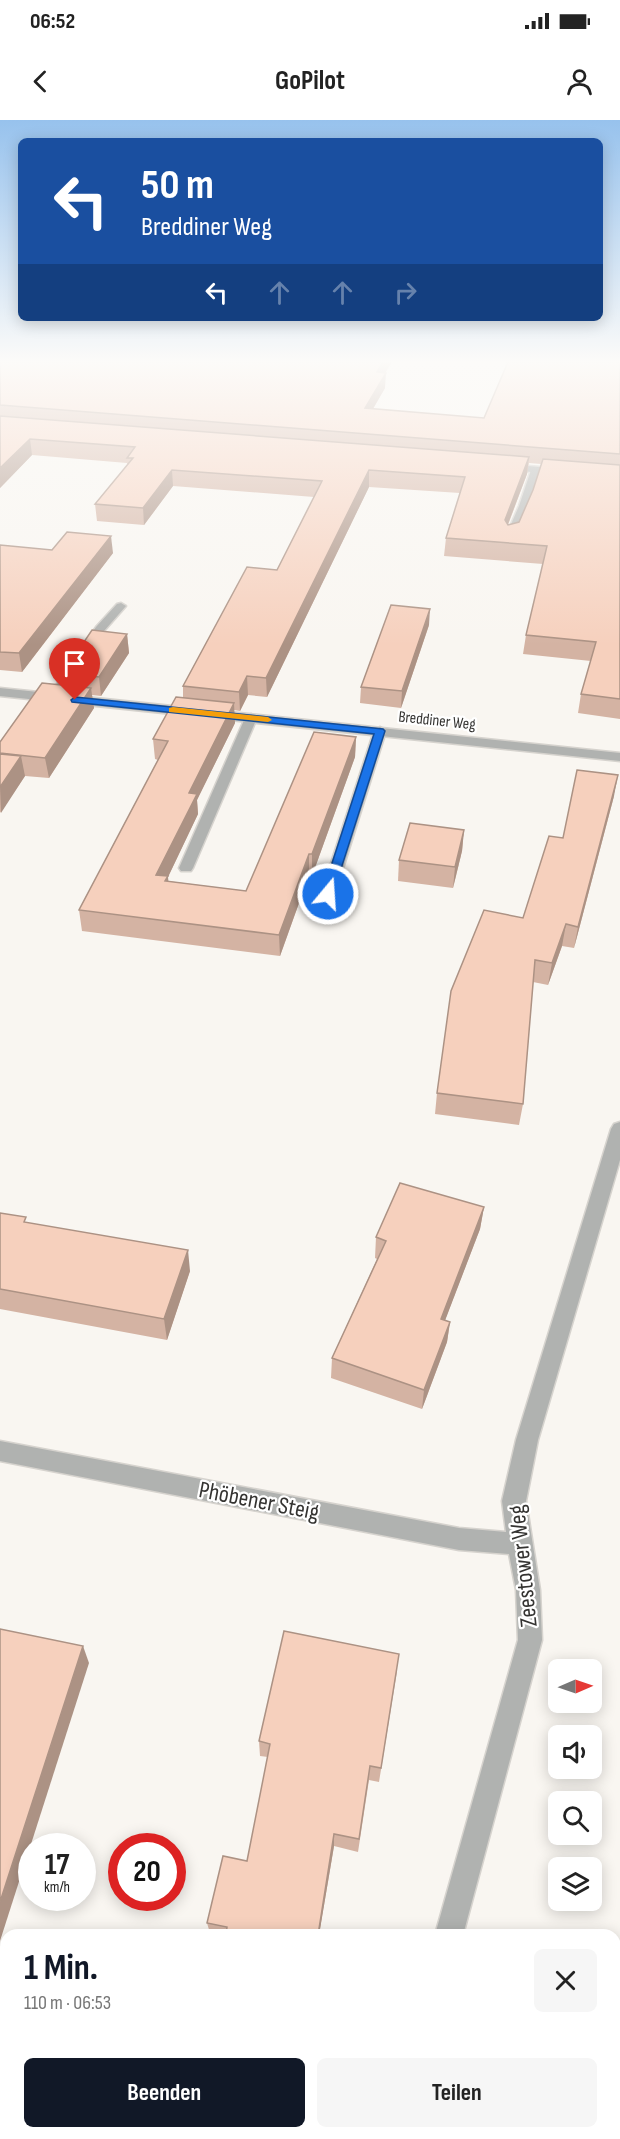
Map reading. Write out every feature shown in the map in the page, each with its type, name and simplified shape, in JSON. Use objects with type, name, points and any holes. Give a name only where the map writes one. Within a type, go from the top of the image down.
[{"type":"street","points":[[497,466],[569,472]]},
{"type":"street","points":[[510,538],[536,469]]},
{"type":"street","points":[[54,697],[100,629],[121,606]]},
{"type":"street","name":"Breddiner Weg","points":[[0,692],[620,758]]},
{"type":"street","points":[[186,868],[251,718]]},
{"type":"street","points":[[328,894],[380,731]]},
{"type":"street","name":"Zeestower Weg","points":[[451,1929],[530,1640],[528,1590],[519,1545],[514,1501],[527,1440],[620,1129]]},
{"type":"street","name":"Phöbener Steig","points":[[0,1451],[449,1537],[519,1545]]},
{"type":"building","points":[[0,456],[12,456],[0,468]]},
{"type":"building","points":[[529,457],[505,520],[508,525],[519,522],[543,459],[620,465],[620,699],[581,694],[596,642],[526,635],[547,546],[446,538],[465,477],[369,470],[266,678],[247,676],[239,692],[183,686],[247,567],[277,570],[322,481],[172,470],[143,508],[95,504],[133,458],[127,458]]},
{"type":"building","points":[[67,532],[111,536],[19,653],[0,652],[0,545],[52,550]]},
{"type":"building","points":[[391,605],[430,609],[402,691],[361,687]]},
{"type":"building","points":[[92,630],[127,634],[99,677],[63,673]]},
{"type":"building","points":[[42,683],[91,688],[45,758],[0,753],[0,742]]},
{"type":"building","points":[[176,697],[234,703],[189,793],[197,794],[156,875],[168,876],[165,881],[246,891],[314,732],[356,737],[279,935],[79,910],[168,741],[153,739]]},
{"type":"building","points":[[0,754],[21,756],[0,787]]},
{"type":"building","points":[[577,770],[618,775],[578,927],[566,924],[552,963],[535,960],[523,1104],[437,1093],[451,991],[484,910],[523,918],[549,836],[563,838]]},
{"type":"building","points":[[410,823],[464,830],[455,867],[399,860]]},
{"type":"building","points":[[400,1183],[484,1207],[441,1319],[450,1322],[424,1390],[332,1358],[386,1241],[376,1237]]},
{"type":"building","points":[[0,1213],[26,1217],[24,1222],[188,1250],[164,1319],[0,1289]]},
{"type":"building","points":[[0,1629],[83,1646],[22,1833],[18,1833],[18,1846],[0,1902]]},
{"type":"building","points":[[284,1631],[399,1654],[381,1768],[370,1766],[359,1839],[334,1834],[319,1929],[227,1929],[227,1927],[207,1923],[223,1856],[247,1861],[270,1744],[259,1741]]},
{"type":"slow traffic","points":[[173,710],[268,720]]},
{"type":"route","points":[[75,700],[380,731],[328,894]]}]
